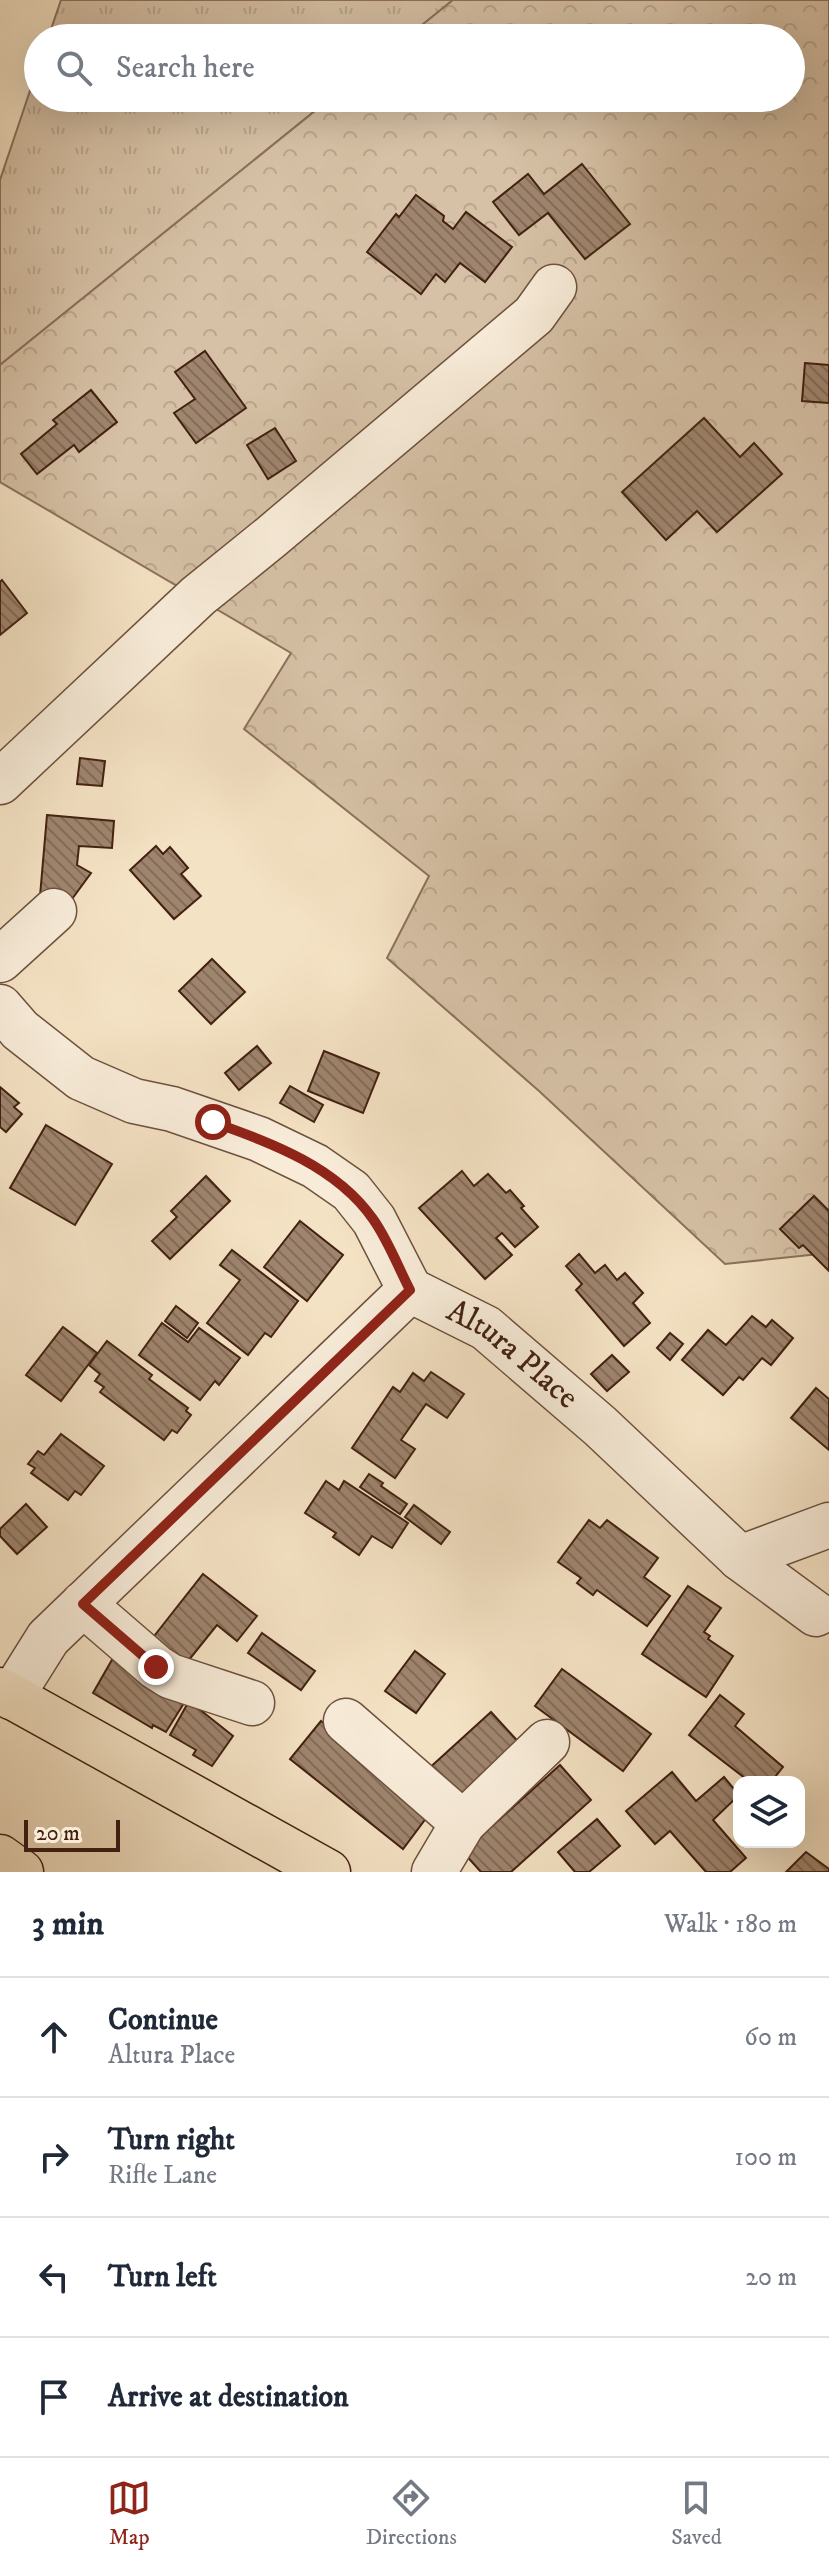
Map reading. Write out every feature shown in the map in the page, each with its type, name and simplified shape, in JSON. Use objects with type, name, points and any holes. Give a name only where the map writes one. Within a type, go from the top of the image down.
[{"type":"main road","points":[[5,1694],[328,1872]]},
{"type":"main road","points":[[0,1857],[21,1872]]},
{"type":"street","points":[[0,782],[198,596],[534,315],[554,287]]},
{"type":"street","points":[[0,960],[54,911]]},
{"type":"street","name":"Altura Place","points":[[0,1007],[20,1030],[81,1078],[134,1101],[172,1109],[259,1139],[315,1166],[351,1191],[374,1220],[410,1290],[486,1328],[600,1426],[740,1558],[816,1614]]},
{"type":"street","points":[[5,1694],[48,1638],[410,1290]]},
{"type":"street","points":[[740,1558],[829,1525]]},
{"type":"street","points":[[83,1604],[170,1676],[252,1703]]},
{"type":"street","points":[[346,1721],[463,1823]]},
{"type":"street","points":[[434,1872],[463,1823],[547,1742]]},
{"type":"green space","points":[[61,0],[453,0],[423,24],[53,24]]},
{"type":"green space","points":[[453,0],[829,0],[829,1253],[725,1264],[539,1091],[387,958],[429,876],[244,729],[291,653],[0,482],[0,365],[314,112],[805,112],[805,24],[423,24]]},
{"type":"green space","points":[[24,109],[24,112],[314,112],[0,365],[0,180]]},
{"type":"building","points":[[582,164],[630,224],[585,259],[548,213],[519,235],[493,202],[528,174],[544,194]]},
{"type":"building","points":[[416,195],[444,216],[443,221],[453,229],[466,212],[512,247],[485,282],[460,263],[445,282],[436,274],[421,294],[367,252],[396,214],[399,217]]},
{"type":"building","points":[[205,351],[246,408],[196,443],[174,413],[195,399],[175,372]]},
{"type":"building","points":[[805,363],[829,365],[829,403],[802,401]]},
{"type":"building","points":[[91,390],[117,422],[79,452],[74,445],[37,474],[21,454],[57,424],[53,420]]},
{"type":"building","points":[[704,418],[740,457],[754,443],[782,474],[717,532],[697,511],[666,540],[622,492]]},
{"type":"building","points":[[275,428],[296,461],[268,479],[247,445]]},
{"type":"building","points":[[2,580],[27,613],[0,635],[0,582]]},
{"type":"building","points":[[80,758],[105,761],[102,786],[77,784]]},
{"type":"building","points":[[47,815],[114,821],[112,848],[79,846],[77,865],[91,873],[72,899],[40,896]]},
{"type":"building","points":[[156,846],[163,854],[170,847],[188,868],[181,874],[201,896],[174,919],[130,870]]},
{"type":"building","points":[[212,959],[245,992],[211,1024],[179,991]]},
{"type":"building","points":[[257,1046],[271,1063],[239,1090],[225,1073]]},
{"type":"building","points":[[324,1051],[379,1073],[363,1113],[308,1091]]},
{"type":"building","points":[[290,1086],[323,1105],[314,1122],[280,1103]]},
{"type":"building","points":[[0,1087],[19,1103],[14,1107],[22,1114],[6,1132],[0,1127]]},
{"type":"building","points":[[46,1125],[112,1164],[75,1225],[10,1188]]},
{"type":"building","points":[[462,1171],[474,1186],[488,1174],[506,1193],[510,1190],[538,1227],[515,1247],[502,1233],[496,1238],[512,1255],[485,1279],[419,1208]]},
{"type":"building","points":[[206,1176],[230,1201],[170,1259],[152,1241],[177,1217],[171,1211]]},
{"type":"building","points":[[814,1196],[829,1211],[829,1271],[803,1245],[799,1248],[780,1229]]},
{"type":"building","points":[[300,1221],[343,1255],[307,1301],[264,1267]]},
{"type":"building","points":[[232,1250],[298,1301],[271,1337],[265,1333],[248,1355],[207,1323],[240,1280],[220,1265]]},
{"type":"building","points":[[579,1254],[595,1273],[605,1265],[617,1280],[625,1273],[643,1293],[633,1303],[650,1323],[624,1346],[576,1290],[582,1284],[566,1266]]},
{"type":"building","points":[[176,1306],[198,1323],[187,1338],[165,1321]]},
{"type":"building","points":[[752,1316],[766,1327],[772,1320],[793,1338],[771,1365],[762,1358],[743,1380],[739,1377],[723,1395],[682,1360],[708,1330],[726,1345]]},
{"type":"building","points":[[162,1323],[188,1342],[199,1328],[240,1358],[219,1385],[215,1381],[200,1400],[139,1355]]},
{"type":"building","points":[[63,1327],[97,1353],[61,1401],[26,1375]]},
{"type":"building","points":[[670,1333],[683,1344],[670,1360],[657,1348]]},
{"type":"building","points":[[107,1341],[152,1375],[149,1379],[188,1408],[186,1411],[191,1415],[177,1433],[172,1430],[164,1440],[100,1392],[104,1387],[95,1381],[100,1374],[89,1365]]},
{"type":"building","points":[[612,1355],[629,1372],[607,1391],[591,1374]]},
{"type":"building","points":[[431,1372],[464,1394],[447,1418],[426,1404],[401,1440],[415,1449],[395,1478],[352,1448],[393,1387],[400,1392],[413,1373],[424,1381]]},
{"type":"building","points":[[816,1388],[829,1399],[829,1450],[791,1418]]},
{"type":"building","points":[[61,1434],[104,1466],[81,1495],[75,1491],[68,1500],[31,1473],[35,1468],[28,1464],[38,1451],[44,1455]]},
{"type":"building","points":[[369,1474],[407,1504],[400,1514],[360,1487]]},
{"type":"building","points":[[326,1481],[339,1490],[344,1481],[408,1523],[392,1548],[372,1536],[359,1555],[333,1537],[336,1533],[305,1513]]},
{"type":"building","points":[[26,1504],[47,1527],[17,1554],[0,1536],[0,1529]]},
{"type":"building","points":[[414,1505],[450,1532],[441,1544],[405,1517]]},
{"type":"building","points":[[589,1520],[600,1528],[607,1520],[658,1558],[644,1577],[670,1596],[647,1626],[597,1590],[593,1595],[577,1583],[581,1578],[558,1562]]},
{"type":"building","points":[[203,1574],[257,1616],[237,1641],[217,1625],[184,1666],[151,1640]]},
{"type":"building","points":[[688,1586],[721,1608],[704,1632],[710,1636],[708,1639],[733,1656],[706,1697],[642,1654]]},
{"type":"building","points":[[262,1633],[315,1671],[301,1690],[248,1653]]},
{"type":"building","points":[[415,1651],[445,1674],[416,1713],[385,1691]]},
{"type":"building","points":[[113,1658],[184,1703],[166,1732],[153,1725],[152,1728],[93,1693]]},
{"type":"building","points":[[562,1669],[651,1734],[623,1771],[535,1706]]},
{"type":"building","points":[[720,1695],[744,1714],[735,1726],[783,1767],[776,1776],[742,1776],[689,1735]]},
{"type":"building","points":[[189,1701],[233,1736],[212,1766],[193,1755],[196,1750],[170,1735]]},
{"type":"building","points":[[491,1712],[523,1747],[458,1806],[426,1771]]},
{"type":"building","points":[[321,1721],[433,1809],[403,1849],[290,1759]]},
{"type":"building","points":[[560,1765],[591,1800],[511,1872],[481,1872],[463,1852]]},
{"type":"building","points":[[672,1772],[696,1801],[724,1777],[733,1788],[733,1801],[713,1820],[733,1843],[733,1848],[737,1848],[746,1858],[730,1872],[706,1872],[670,1831],[655,1844],[626,1811]]},
{"type":"building","points":[[597,1819],[620,1846],[589,1872],[575,1872],[558,1852]]},
{"type":"building","points":[[806,1852],[829,1869],[829,1872],[786,1872]]},
{"type":"route","points":[[156,1667],[83,1604],[410,1290],[374,1220],[351,1191],[315,1166],[259,1139],[213,1122]]}]
